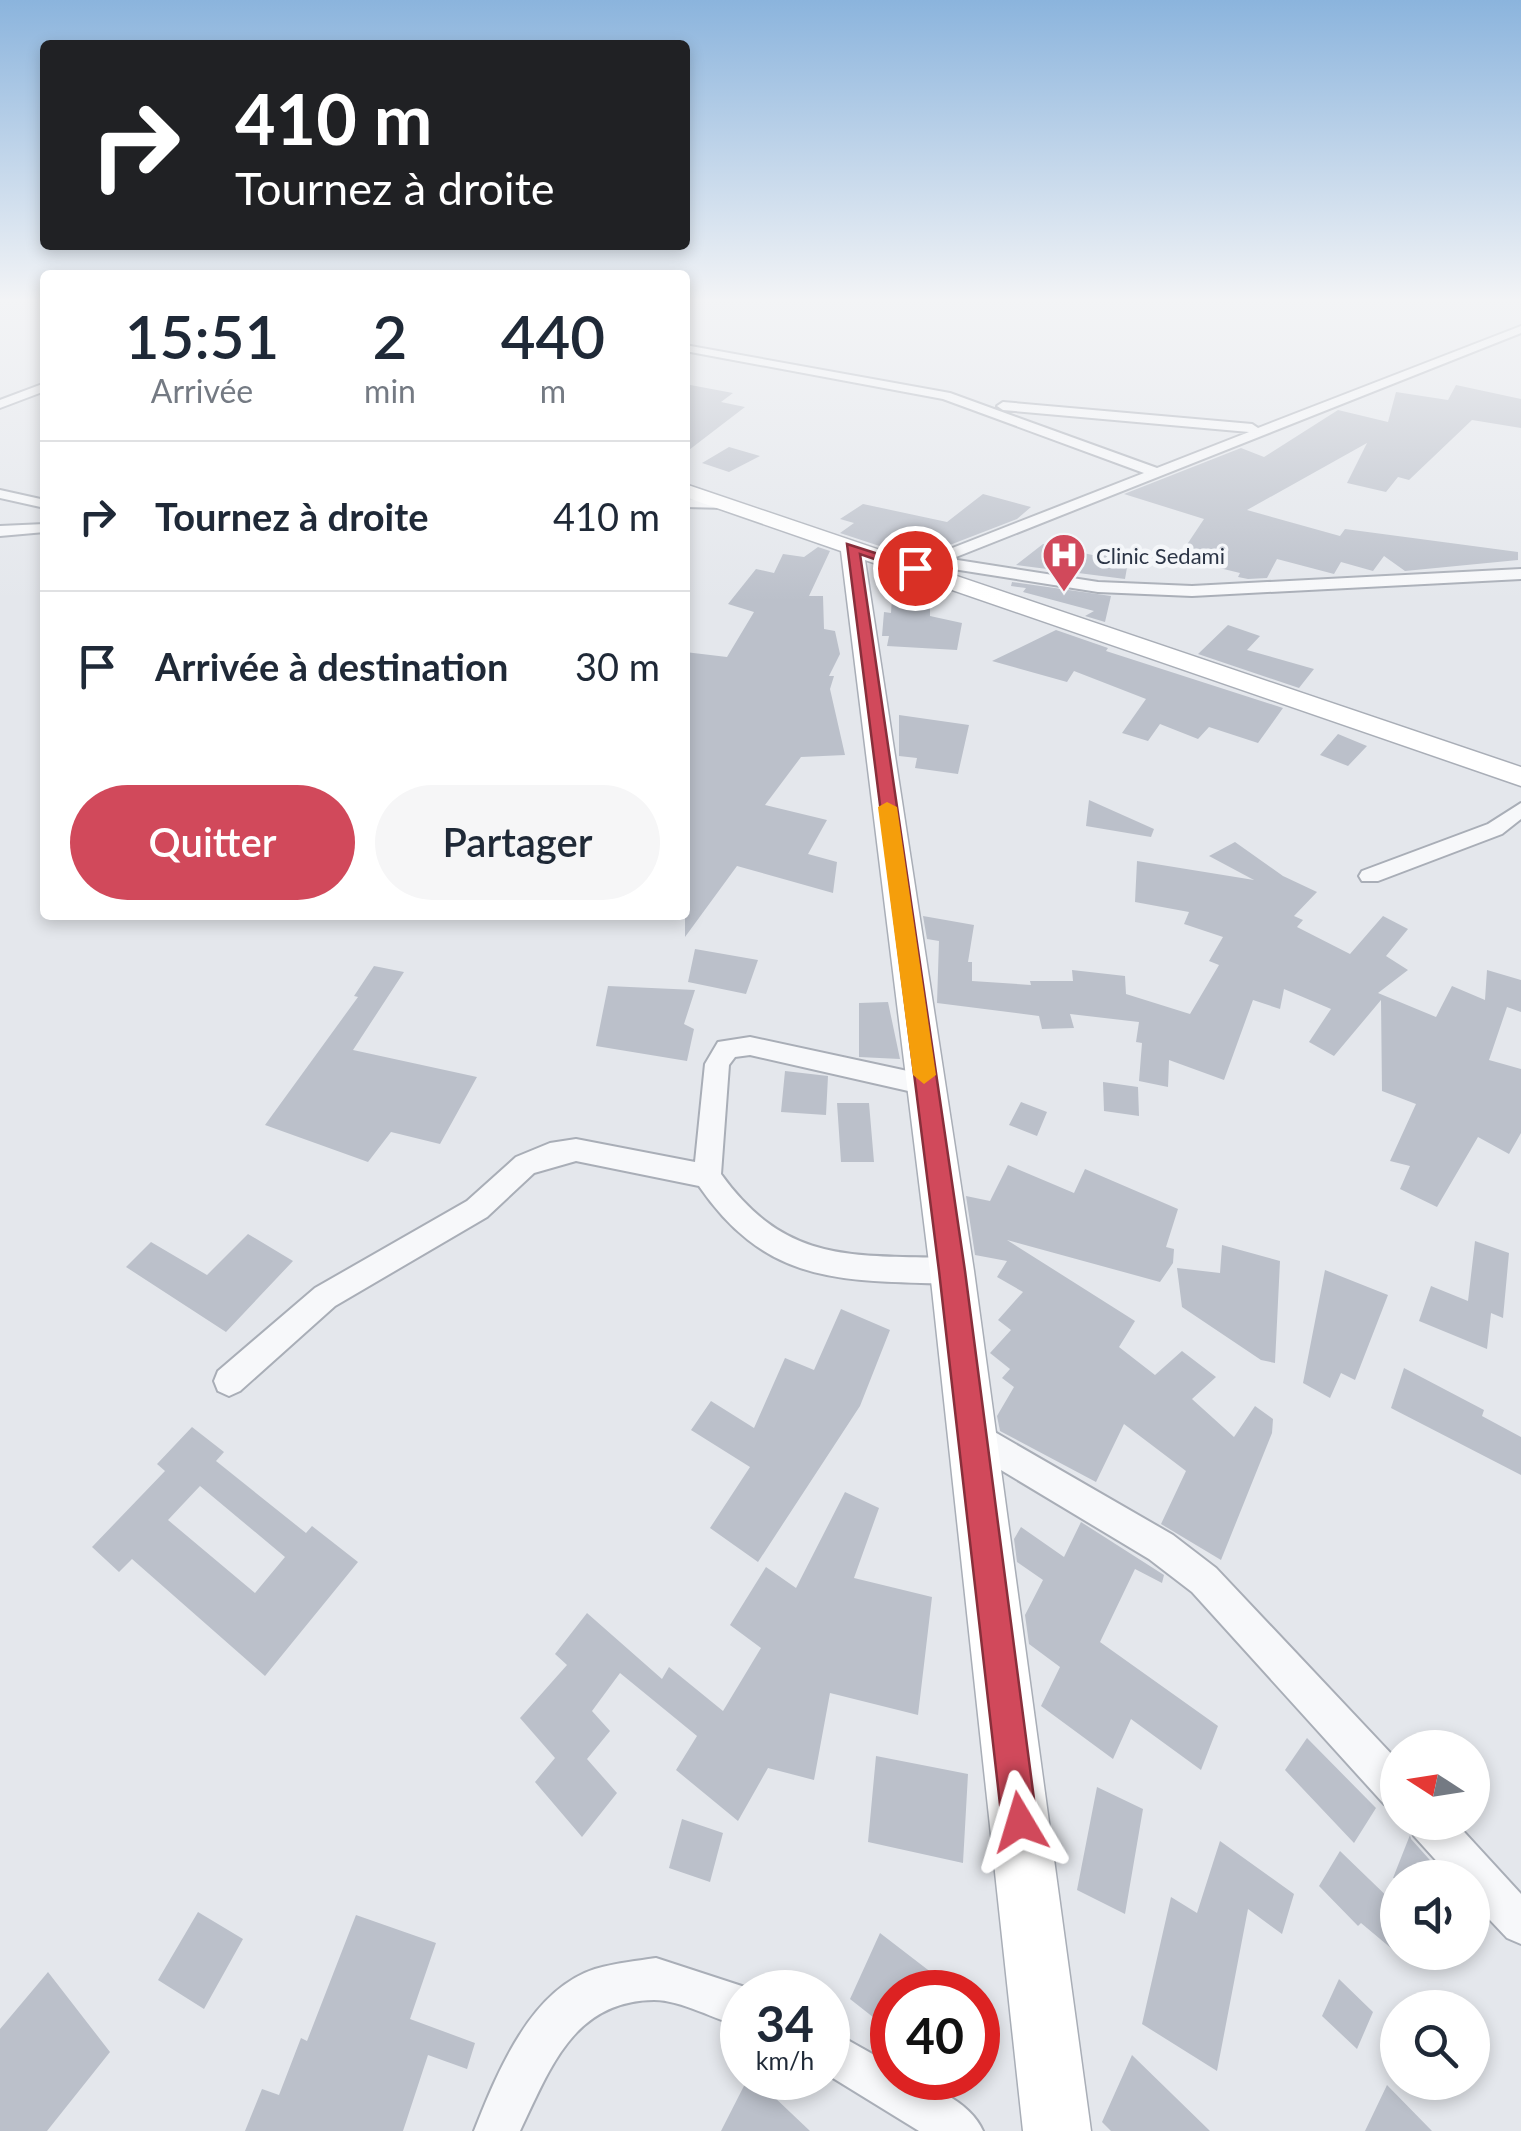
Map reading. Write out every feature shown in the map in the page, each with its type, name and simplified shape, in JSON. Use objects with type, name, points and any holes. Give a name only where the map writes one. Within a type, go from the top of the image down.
[{"type":"street","points":[[924,565],[1327,402]]},
{"type":"street","points":[[968,403],[1260,428]]},
{"type":"street","points":[[968,403],[1153,471]]},
{"type":"street","points":[[690,492],[852,546],[924,565],[1521,778]]},
{"type":"street","points":[[0,494],[40,503]]},
{"type":"street","points":[[690,504],[726,504]]},
{"type":"street","points":[[0,532],[40,528]]},
{"type":"street","points":[[852,546],[952,1271],[1057,2131]]},
{"type":"street","points":[[924,565],[1098,587],[1192,592],[1521,574]]},
{"type":"street","points":[[1370,876],[1495,829],[1521,809]]},
{"type":"street","points":[[926,1085],[750,1046],[727,1049],[718,1064],[708,1176],[736,1215],[768,1242],[806,1262],[952,1271]]},
{"type":"street","points":[[229,1382],[325,1296],[477,1209],[525,1165],[550,1154],[576,1150],[708,1176]]},
{"type":"street","points":[[972,1435],[1148,1538],[1204,1580],[1380,1771]]},
{"type":"street","points":[[1444,1840],[1521,1924]]},
{"type":"street","points":[[496,2131],[533,2056],[561,2014],[597,1989],[656,1980],[720,1999]]},
{"type":"street","points":[[850,2064],[961,2131]]},
{"type":"building","points":[[690,402],[745,407],[690,449]]},
{"type":"building","points":[[1393,402],[1521,402],[1521,428],[1472,420],[1409,480],[1398,477],[1386,492],[1347,483],[1367,443],[1247,510],[1340,536],[1345,529],[1518,552],[1518,560],[1405,571],[1384,556],[1373,571],[1341,562],[1334,574],[1277,559],[1267,578],[1248,579],[1238,577],[1240,573],[1178,558],[1204,519],[1124,494],[1241,448],[1264,457],[1338,410],[1388,422]]},
{"type":"building","points":[[729,447],[760,456],[729,472],[702,463]]},
{"type":"building","points":[[983,494],[1031,507],[1017,519],[916,558],[840,533],[854,523],[840,519],[863,504],[947,522]]},
{"type":"building","points":[[1043,544],[1097,556],[1098,551],[1129,556],[1125,579],[1016,565]]},
{"type":"building","points":[[818,547],[830,551],[809,596],[823,596],[824,629],[835,631],[840,654],[829,676],[834,676],[830,689],[845,755],[801,757],[765,805],[827,820],[808,854],[837,862],[833,893],[737,866],[685,937],[685,920],[690,920],[690,653],[727,657],[754,612],[728,604],[756,569],[774,573],[783,554],[804,557]]},
{"type":"building","points":[[1012,582],[1111,596],[1105,622],[1085,616],[1094,611],[1023,592],[1026,588],[1011,586]]},
{"type":"building","points":[[892,596],[930,598],[930,616],[962,623],[957,650],[887,646],[889,636],[882,636],[884,612],[891,613]]},
{"type":"building","points":[[1228,625],[1260,636],[1247,650],[1314,669],[1299,688],[1198,654]]},
{"type":"building","points":[[1056,630],[1108,648],[1106,651],[1283,708],[1258,743],[1209,727],[1198,739],[1160,724],[1148,741],[1122,733],[1146,699],[1074,671],[1067,682],[992,661]]},
{"type":"building","points":[[899,715],[969,725],[958,774],[915,768],[917,758],[899,756]]},
{"type":"building","points":[[1338,734],[1367,746],[1348,766],[1320,755]]},
{"type":"building","points":[[1089,800],[1154,829],[1151,837],[1086,826]]},
{"type":"building","points":[[1235,842],[1283,876],[1317,892],[1294,916],[1303,920],[1297,927],[1350,954],[1383,916],[1408,929],[1386,956],[1408,970],[1378,993],[1436,1017],[1452,986],[1485,1000],[1487,970],[1521,980],[1521,1012],[1507,1007],[1489,1060],[1521,1069],[1521,1133],[1509,1154],[1478,1137],[1437,1207],[1400,1189],[1410,1166],[1390,1161],[1416,1104],[1382,1091],[1381,1000],[1334,1056],[1309,1042],[1331,1009],[1284,989],[1280,1009],[1253,1000],[1224,1080],[1169,1060],[1168,1087],[1139,1081],[1139,1022],[1070,1014],[1074,1028],[1042,1029],[1039,1016],[937,1003],[939,941],[927,939],[923,916],[974,925],[968,962],[972,962],[972,981],[1031,985],[1030,981],[1073,981],[1072,970],[1125,976],[1126,994],[1190,1014],[1219,965],[1209,961],[1223,937],[1184,924],[1189,912],[1135,902],[1137,861],[1254,880],[1209,856]]},
{"type":"building","points":[[695,949],[758,960],[746,994],[688,982]]},
{"type":"building","points":[[374,966],[404,972],[353,1050],[477,1077],[440,1144],[391,1132],[368,1162],[265,1125],[358,997],[354,996]]},
{"type":"building","points":[[608,986],[695,990],[684,1024],[694,1029],[687,1061],[596,1046]]},
{"type":"building","points":[[888,1002],[900,1059],[859,1057],[859,1003]]},
{"type":"building","points":[[785,1071],[828,1076],[826,1115],[781,1112]]},
{"type":"building","points":[[1103,1082],[1138,1087],[1139,1116],[1104,1111]]},
{"type":"building","points":[[1021,1102],[1047,1112],[1037,1136],[1009,1125]]},
{"type":"building","points":[[837,1103],[869,1103],[874,1162],[841,1162]]},
{"type":"building","points":[[1008,1165],[1074,1193],[1085,1169],[1178,1209],[1166,1247],[1174,1249],[1173,1263],[1160,1282],[1007,1240],[1135,1321],[1119,1347],[1155,1375],[1182,1351],[1216,1377],[1192,1399],[1234,1437],[1255,1406],[1273,1419],[1272,1433],[1221,1560],[1161,1524],[1186,1471],[1124,1424],[1096,1482],[1000,1431],[997,1416],[1014,1387],[1002,1378],[1010,1369],[990,1353],[1011,1330],[998,1320],[1023,1292],[997,1277],[1007,1261],[975,1255],[966,1196],[990,1201]]},
{"type":"building","points":[[248,1234],[293,1261],[226,1332],[126,1267],[151,1242],[207,1275]]},
{"type":"building","points":[[1475,1241],[1509,1253],[1503,1318],[1491,1313],[1487,1349],[1419,1321],[1431,1286],[1468,1301]]},
{"type":"building","points":[[1222,1245],[1280,1261],[1275,1363],[1261,1360],[1182,1307],[1177,1268],[1220,1273]]},
{"type":"building","points":[[1325,1270],[1388,1295],[1355,1380],[1341,1373],[1330,1398],[1303,1383]]},
{"type":"building","points":[[841,1309],[890,1330],[860,1406],[758,1562],[710,1528],[750,1467],[691,1430],[711,1401],[754,1428],[785,1358],[814,1370]]},
{"type":"building","points":[[1404,1368],[1484,1410],[1482,1416],[1521,1437],[1521,1475],[1391,1408]]},
{"type":"building","points":[[192,1427],[224,1452],[216,1461],[306,1533],[312,1526],[358,1562],[265,1676],[132,1559],[119,1572],[92,1547],[165,1471],[157,1464]],"holes":[[[200,1486],[285,1557],[255,1593],[168,1520]]]},
{"type":"building","points":[[845,1492],[879,1508],[854,1578],[932,1597],[918,1715],[830,1693],[814,1780],[768,1768],[738,1821],[676,1770],[697,1736],[620,1673],[592,1711],[610,1731],[587,1759],[617,1793],[582,1837],[535,1782],[555,1758],[520,1718],[567,1665],[555,1654],[587,1613],[662,1679],[669,1667],[723,1711],[761,1648],[730,1625],[766,1567],[796,1588]]},
{"type":"building","points":[[1081,1522],[1164,1575],[1162,1583],[1135,1569],[1100,1642],[1218,1726],[1201,1770],[1131,1719],[1113,1759],[1041,1706],[1060,1667],[1029,1644],[1025,1615],[1043,1580],[1017,1562],[1014,1539],[1021,1527],[1064,1557]]},
{"type":"building","points":[[1307,1738],[1376,1808],[1354,1843],[1285,1770]]},
{"type":"building","points":[[876,1756],[968,1774],[963,1863],[868,1842]]},
{"type":"building","points":[[1097,1787],[1143,1809],[1125,1914],[1077,1890]]},
{"type":"building","points":[[682,1819],[723,1833],[710,1882],[669,1868]]},
{"type":"building","points":[[1408,1840],[1412,1840],[1430,1860],[1400,1860]]},
{"type":"building","points":[[1220,1841],[1294,1894],[1282,1934],[1248,1909],[1217,2071],[1142,2024],[1171,1897],[1197,1913]]},
{"type":"building","points":[[1340,1851],[1380,1890],[1380,1939],[1361,1923],[1358,1926],[1319,1886]]},
{"type":"building","points":[[198,1912],[243,1939],[204,2009],[158,1980]]},
{"type":"building","points":[[356,1915],[436,1943],[410,2019],[475,2043],[467,2069],[428,2055],[403,2131],[245,2131],[262,2089],[279,2095],[301,2038],[307,2041]]},
{"type":"building","points":[[880,1933],[928,1970],[870,1970],[870,2015],[850,1999]]},
{"type":"building","points":[[48,1972],[110,2052],[47,2131],[0,2131],[0,2029]]},
{"type":"building","points":[[1339,1979],[1373,2012],[1357,2049],[1322,2016]]},
{"type":"building","points":[[1132,2055],[1210,2131],[1111,2131],[1102,2122]]},
{"type":"building","points":[[737,2100],[777,2100],[810,2131],[721,2131]]},
{"type":"building","points":[[1380,2100],[1402,2100],[1432,2131],[1365,2131]]},
{"type":"slow traffic","points":[[887,807],[924,1075]]},
{"type":"place","name":"Clinic Sedami","points":[[1064,593]]},
{"type":"route","points":[[915,568],[852,546],[952,1271],[1020,1822]]}]
